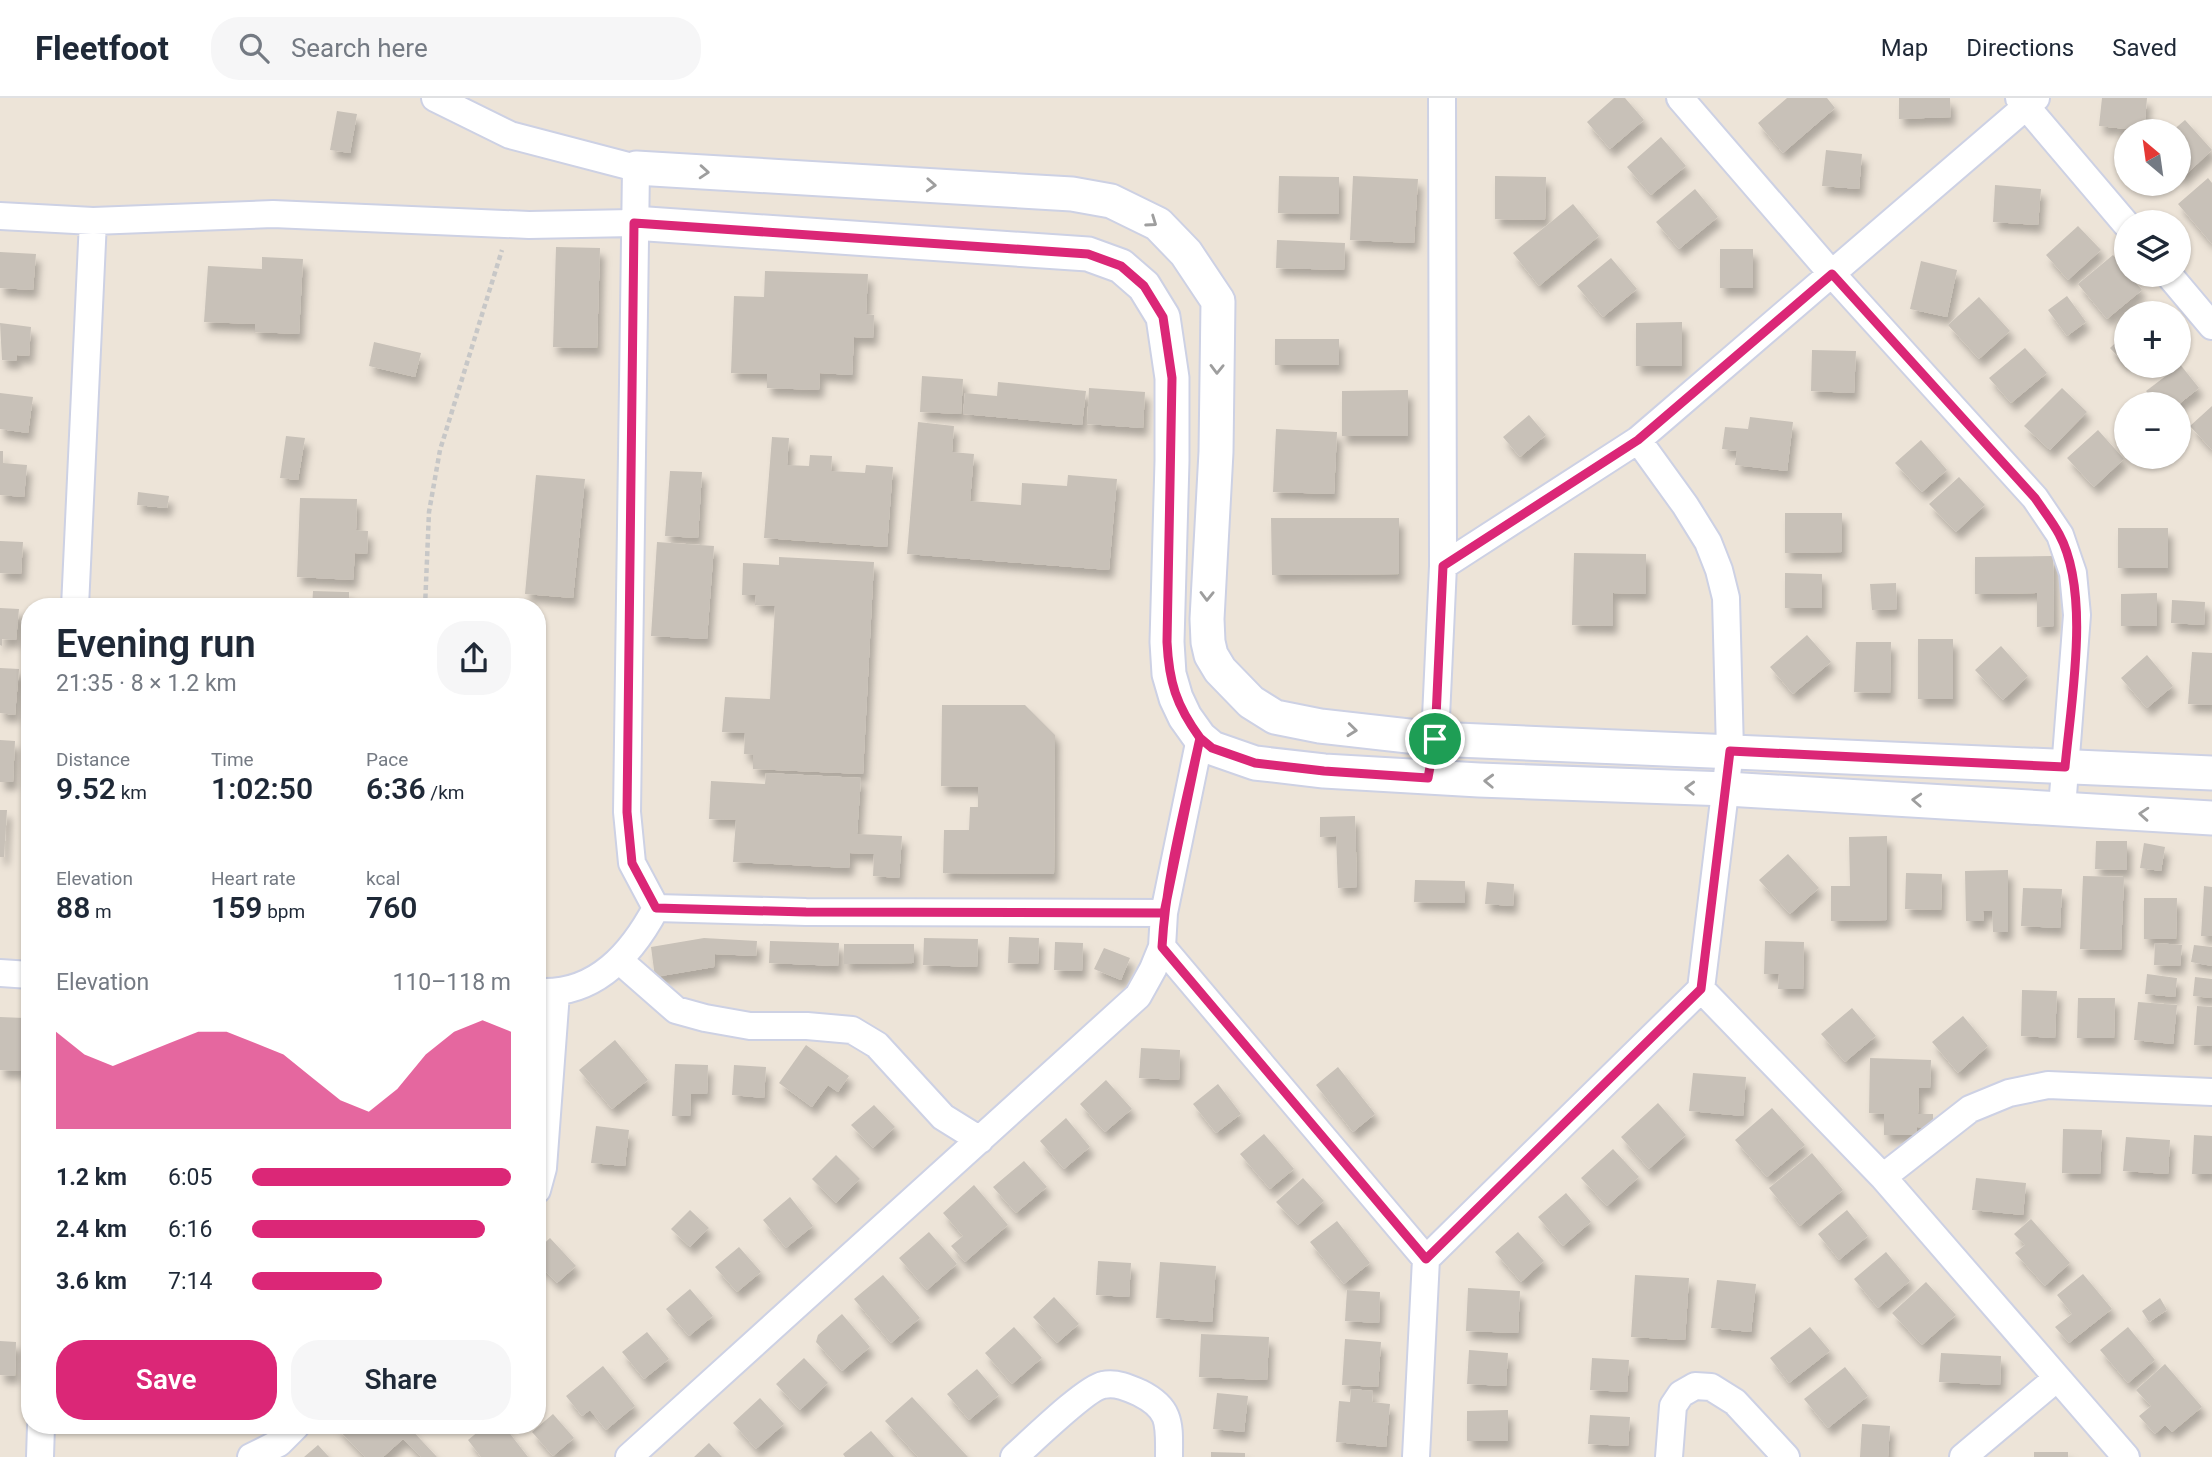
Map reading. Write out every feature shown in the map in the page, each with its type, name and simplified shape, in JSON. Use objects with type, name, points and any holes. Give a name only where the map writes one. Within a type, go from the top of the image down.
[{"type":"street","points":[[435,98],[510,135],[636,168],[1072,194],[1111,201],[1158,225],[1186,253],[1217,301],[1216,452],[1207,619],[1211,655],[1251,702],[1275,717],[1320,726],[1435,739],[2212,773]]},
{"type":"street","points":[[1428,778],[1435,739],[1443,566],[1442,98]]},
{"type":"street","points":[[1680,98],[1832,274],[2035,498],[2060,535],[2073,573],[2077,615],[2062,808]]},
{"type":"street","points":[[1443,566],[1638,440],[2028,101],[2115,210]]},
{"type":"street","points":[[636,168],[627,812],[632,863],[656,908]]},
{"type":"street","points":[[0,216],[93,221],[273,214],[529,225],[634,223],[1088,254],[1121,266],[1144,286],[1163,317],[1172,378],[1167,642],[1169,674],[1185,718],[1200,738],[1212,748],[1255,763],[1324,771],[1428,778],[1727,789],[2212,818]]},
{"type":"street","points":[[75,598],[93,221]]},
{"type":"street","points":[[2179,287],[2212,326]]},
{"type":"street","points":[[1416,1457],[1426,1259],[1701,989],[1730,751],[1726,598],[1708,542],[1638,440]]},
{"type":"street","points":[[629,1457],[1138,996],[1162,947],[1164,913],[1200,738]]},
{"type":"street","points":[[656,908],[806,912],[1164,913]]},
{"type":"street","points":[[546,992],[603,974],[620,961],[645,929],[656,908]]},
{"type":"street","points":[[1162,947],[1426,1259]]},
{"type":"street","points":[[620,961],[676,1010],[750,1026],[807,1026],[852,1030],[877,1045],[943,1117],[980,1140]]},
{"type":"street","points":[[0,973],[21,974]]},
{"type":"street","points":[[1701,989],[1883,1177],[2126,1457]]},
{"type":"street","points":[[1883,1177],[1970,1109],[2009,1093],[2048,1085],[2212,1092]]},
{"type":"street","points":[[1963,1457],[2057,1378]]},
{"type":"street","points":[[1014,1457],[1088,1392],[1103,1385],[1124,1385],[1146,1396],[1163,1409],[1169,1430],[1169,1457]]},
{"type":"street","points":[[1669,1457],[1673,1406],[1681,1394],[1695,1386],[1711,1387],[1735,1402],[1786,1457]]},
{"type":"street","points":[[40,1457],[41,1434]]},
{"type":"street","points":[[251,1457],[279,1443],[288,1434]]},
{"type":"path","points":[[425,598],[429,512],[440,450],[506,238],[529,225]]},
{"type":"building","points":[[1614,98],[1625,98],[1644,120],[1610,149],[1587,122]]},
{"type":"building","points":[[1787,98],[1827,98],[1835,108],[1783,153],[1758,123]]},
{"type":"building","points":[[1899,98],[1950,98],[1951,117],[1899,119]]},
{"type":"building","points":[[2102,98],[2147,98],[2145,119],[2114,119],[2114,128],[2099,126]]},
{"type":"building","points":[[337,111],[357,114],[350,153],[330,150]]},
{"type":"building","points":[[2191,127],[2212,150],[2191,170]]},
{"type":"building","points":[[1661,137],[1686,166],[1651,195],[1627,167]]},
{"type":"building","points":[[1826,150],[1862,154],[1859,189],[1822,186]]},
{"type":"building","points":[[1279,176],[1339,177],[1339,214],[1278,213]]},
{"type":"building","points":[[1353,176],[1418,179],[1414,243],[1350,240]]},
{"type":"building","points":[[1495,176],[1546,177],[1545,220],[1495,219]]},
{"type":"building","points":[[2208,178],[2212,183],[2212,244],[2191,219],[2191,210],[2183,210],[2178,204],[2191,196],[2191,193]]},
{"type":"building","points":[[1995,185],[2041,189],[2038,225],[1993,222]]},
{"type":"building","points":[[1695,189],[1718,217],[1679,249],[1656,222]]},
{"type":"building","points":[[1573,204],[1599,236],[1539,286],[1513,253]]},
{"type":"building","points":[[2078,226],[2101,250],[2068,280],[2046,255]]},
{"type":"building","points":[[1277,240],[1345,243],[1344,270],[1276,268]]},
{"type":"building","points":[[556,247],[600,248],[597,348],[553,347]]},
{"type":"building","points":[[1720,249],[1753,249],[1753,288],[1720,288]]},
{"type":"building","points":[[0,252],[36,254],[33,290],[0,288]]},
{"type":"building","points":[[2113,255],[2114,287],[2139,287],[2142,290],[2129,301],[2114,301],[2114,313],[2107,319],[2078,284]]},
{"type":"building","points":[[262,257],[303,259],[299,334],[255,332],[255,324],[204,322],[208,266],[262,269]]},
{"type":"building","points":[[1611,258],[1637,289],[1603,317],[1577,286]]},
{"type":"building","points":[[1921,261],[1957,270],[1947,317],[1910,309]]},
{"type":"building","points":[[765,271],[868,274],[866,314],[874,315],[873,338],[854,337],[852,375],[820,373],[819,390],[767,388],[767,374],[731,373],[734,296],[764,297]]},
{"type":"building","points":[[2067,296],[2086,322],[2067,336],[2048,310]]},
{"type":"building","points":[[1979,297],[2010,331],[1979,359],[1948,325]]},
{"type":"building","points":[[1682,322],[1682,366],[1636,366],[1636,323]]},
{"type":"building","points":[[0,323],[31,327],[29,356],[17,355],[16,361],[2,360]]},
{"type":"building","points":[[1275,339],[1339,339],[1339,365],[1275,365]]},
{"type":"building","points":[[374,342],[421,353],[415,377],[369,366]]},
{"type":"building","points":[[2025,348],[2047,373],[2011,403],[1989,378]]},
{"type":"building","points":[[1812,350],[1856,351],[1854,393],[1811,391]]},
{"type":"building","points":[[922,376],[963,379],[961,414],[920,412]]},
{"type":"building","points":[[2163,378],[2191,378],[2199,388],[2191,394],[2191,392],[2146,391]]},
{"type":"building","points":[[998,382],[1086,391],[1082,425],[963,414],[965,393],[997,396]]},
{"type":"building","points":[[1089,388],[1145,392],[1143,428],[1087,424]]},
{"type":"building","points":[[2062,388],[2087,412],[2050,450],[2024,426]]},
{"type":"building","points":[[1408,390],[1408,436],[1342,436],[1342,391]]},
{"type":"building","points":[[0,393],[33,397],[28,433],[0,429]]},
{"type":"building","points":[[2212,406],[2212,450],[2191,427]]},
{"type":"building","points":[[1529,415],[1546,435],[1520,457],[1503,437]]},
{"type":"building","points":[[1750,417],[1793,422],[1787,471],[1735,465],[1737,451],[1722,449],[1725,427],[1748,429]]},
{"type":"building","points":[[918,422],[954,426],[952,452],[974,454],[970,501],[1021,505],[1022,483],[1067,486],[1068,475],[1117,479],[1109,570],[907,554]]},
{"type":"building","points":[[1276,429],[1337,432],[1334,494],[1273,492]]},
{"type":"building","points":[[2098,430],[2114,448],[2114,468],[2094,487],[2067,458]]},
{"type":"building","points":[[286,436],[305,438],[298,480],[280,478]]},
{"type":"building","points":[[772,437],[789,438],[787,465],[809,466],[810,455],[832,456],[831,471],[865,473],[866,465],[893,467],[887,547],[764,538]]},
{"type":"building","points":[[1921,440],[1947,470],[1922,492],[1895,463]]},
{"type":"building","points":[[0,451],[3,451],[3,463],[27,465],[24,497],[0,495]]},
{"type":"building","points":[[670,471],[702,472],[698,538],[665,536]]},
{"type":"building","points":[[536,475],[585,479],[573,598],[525,594]]},
{"type":"building","points":[[1959,477],[1985,505],[1956,532],[1929,504]]},
{"type":"building","points":[[138,492],[169,496],[167,508],[137,505]]},
{"type":"building","points":[[300,498],[357,499],[356,530],[368,531],[367,554],[355,553],[353,580],[297,577]]},
{"type":"building","points":[[1785,513],[1842,513],[1842,552],[1785,553]]},
{"type":"building","points":[[1271,518],[1399,518],[1399,574],[1272,575]]},
{"type":"building","points":[[2118,528],[2168,528],[2168,568],[2118,568]]},
{"type":"building","points":[[0,541],[23,542],[21,574],[0,573]]},
{"type":"building","points":[[657,542],[714,546],[707,639],[651,636]]},
{"type":"building","points":[[1574,553],[1646,554],[1646,594],[1613,593],[1613,626],[1572,625]]},
{"type":"building","points":[[2053,556],[2054,626],[2037,627],[2037,593],[1975,594],[1975,557]]},
{"type":"building","points":[[779,557],[874,562],[863,774],[753,769],[753,755],[744,754],[745,733],[722,732],[725,697],[770,699],[775,606],[755,605],[756,595],[742,595],[743,563],[779,565]]},
{"type":"building","points":[[1785,573],[1822,574],[1822,608],[1785,608]]},
{"type":"building","points":[[1896,583],[1897,609],[1872,610],[1870,584]]},
{"type":"building","points":[[313,591],[349,592],[349,598],[313,598]]},
{"type":"building","points":[[2157,593],[2157,626],[2121,626],[2121,594]]},
{"type":"building","points":[[2172,600],[2205,602],[2204,625],[2171,623]]},
{"type":"building","points":[[0,608],[19,609],[16,640],[2,639],[2,646],[0,645]]},
{"type":"building","points":[[1807,635],[1831,662],[1793,694],[1770,667]]},
{"type":"building","points":[[1918,639],[1953,639],[1953,699],[1918,699]]},
{"type":"building","points":[[1856,642],[1891,642],[1890,693],[1854,692]]},
{"type":"building","points":[[2001,646],[2028,676],[2003,700],[1975,670]]},
{"type":"building","points":[[2192,652],[2212,653],[2212,705],[2188,704]]},
{"type":"building","points":[[2147,655],[2173,686],[2147,708],[2121,678]]},
{"type":"building","points":[[0,668],[19,669],[15,715],[0,713]]},
{"type":"building","points":[[942,705],[1025,705],[1055,735],[1054,874],[943,873],[944,830],[969,830],[970,807],[978,807],[978,787],[941,786]]},
{"type":"building","points":[[0,740],[15,741],[13,782],[0,782]]},
{"type":"building","points":[[766,773],[861,778],[857,834],[902,836],[899,878],[873,876],[874,854],[850,853],[849,868],[733,862],[736,820],[709,819],[711,781],[765,784]]},
{"type":"building","points":[[0,810],[7,810],[4,857],[0,857]]},
{"type":"building","points":[[1355,816],[1357,887],[1338,888],[1336,836],[1320,837],[1320,817]]},
{"type":"building","points":[[1887,836],[1887,920],[1831,921],[1831,886],[1850,886],[1849,837]]},
{"type":"building","points":[[2096,841],[2127,841],[2127,870],[2095,869]]},
{"type":"building","points":[[2144,843],[2165,847],[2161,871],[2140,868]]},
{"type":"building","points":[[1788,854],[1819,888],[1790,914],[1759,880]]},
{"type":"building","points":[[2008,870],[2008,932],[1993,932],[1992,911],[1983,911],[1984,921],[1966,921],[1965,871]]},
{"type":"building","points":[[1906,873],[1942,874],[1941,910],[1905,909]]},
{"type":"building","points":[[2083,876],[2124,877],[2121,950],[2080,949]]},
{"type":"building","points":[[1415,880],[1465,881],[1465,903],[1414,902]]},
{"type":"building","points":[[1487,882],[1514,884],[1513,906],[1485,904]]},
{"type":"building","points":[[2204,886],[2212,887],[2212,936],[2201,936]]},
{"type":"building","points":[[2023,888],[2062,889],[2060,928],[2021,926]]},
{"type":"building","points":[[2144,898],[2177,898],[2176,939],[2144,939]]},
{"type":"building","points":[[1009,937],[1039,938],[1038,964],[1008,963]]},
{"type":"building","points":[[704,938],[757,941],[756,956],[715,954],[714,967],[655,977],[651,947]]},
{"type":"building","points":[[924,938],[978,939],[977,967],[923,965]]},
{"type":"building","points":[[770,941],[839,943],[838,966],[769,963]]},
{"type":"building","points":[[1765,941],[1804,942],[1803,989],[1778,989],[1779,974],[1764,974]]},
{"type":"building","points":[[1055,942],[1083,943],[1082,971],[1054,970]]},
{"type":"building","points":[[2155,943],[2182,945],[2180,966],[2154,965]]},
{"type":"building","points":[[844,944],[914,944],[914,963],[844,964]]},
{"type":"building","points":[[2194,945],[2212,947],[2212,966],[2191,962]]},
{"type":"building","points":[[1104,948],[1130,958],[1121,980],[1094,969]]},
{"type":"building","points":[[2147,974],[2177,978],[2175,997],[2145,994]]},
{"type":"building","points":[[2195,977],[2212,979],[2212,998],[2193,996]]},
{"type":"building","points":[[2022,990],[2057,991],[2055,1038],[2021,1036]]},
{"type":"building","points":[[2078,998],[2115,998],[2114,1038],[2077,1038]]},
{"type":"building","points":[[2138,1002],[2177,1005],[2173,1044],[2134,1040]]},
{"type":"building","points":[[2197,1006],[2212,1007],[2212,1046],[2194,1045]]},
{"type":"building","points":[[1852,1008],[1876,1036],[1845,1062],[1821,1034]]},
{"type":"building","points":[[1963,1016],[1988,1046],[1958,1073],[1932,1042]]},
{"type":"building","points":[[0,1017],[21,1018],[21,1071],[0,1070]]},
{"type":"building","points":[[615,1040],[648,1080],[612,1109],[579,1070]]},
{"type":"building","points":[[806,1045],[849,1076],[838,1092],[828,1085],[812,1107],[779,1083]]},
{"type":"building","points":[[1141,1048],[1180,1050],[1179,1080],[1139,1078]]},
{"type":"building","points":[[1870,1058],[1931,1060],[1930,1088],[1919,1088],[1918,1114],[1933,1114],[1933,1128],[1917,1127],[1917,1135],[1884,1135],[1884,1114],[1869,1113]]},
{"type":"building","points":[[675,1064],[708,1065],[707,1094],[691,1094],[690,1116],[672,1116]]},
{"type":"building","points":[[734,1065],[766,1067],[764,1098],[732,1095]]},
{"type":"building","points":[[1338,1067],[1375,1114],[1353,1132],[1316,1085]]},
{"type":"building","points":[[1693,1073],[1746,1077],[1743,1116],[1689,1111]]},
{"type":"building","points":[[1106,1080],[1132,1109],[1105,1132],[1080,1104]]},
{"type":"building","points":[[1218,1084],[1241,1114],[1216,1133],[1193,1104]]},
{"type":"building","points":[[1658,1103],[1686,1135],[1649,1169],[1621,1137]]},
{"type":"building","points":[[874,1105],[895,1127],[873,1148],[851,1125]]},
{"type":"building","points":[[1772,1108],[1805,1145],[1767,1177],[1735,1140]]},
{"type":"building","points":[[1066,1118],[1090,1147],[1064,1169],[1040,1141]]},
{"type":"building","points":[[596,1126],[629,1130],[625,1166],[591,1163]]},
{"type":"building","points":[[2063,1129],[2102,1130],[2100,1174],[2062,1173]]},
{"type":"building","points":[[1264,1134],[1294,1169],[1270,1189],[1240,1154]]},
{"type":"building","points":[[2194,1135],[2212,1136],[2212,1174],[2192,1174]]},
{"type":"building","points":[[2126,1137],[2170,1140],[2168,1174],[2123,1171]]},
{"type":"building","points":[[1613,1149],[1639,1177],[1607,1206],[1581,1178]]},
{"type":"building","points":[[1812,1153],[1843,1190],[1800,1226],[1769,1188]]},
{"type":"building","points":[[836,1155],[860,1179],[836,1203],[812,1179]]},
{"type":"building","points":[[1024,1161],[1047,1187],[1016,1213],[993,1187]]},
{"type":"building","points":[[1303,1178],[1324,1201],[1298,1225],[1276,1202]]},
{"type":"building","points":[[1976,1178],[2026,1183],[2023,1215],[1972,1210]]},
{"type":"building","points":[[974,1185],[1008,1225],[965,1262],[951,1246],[963,1236],[943,1213]]},
{"type":"building","points":[[1566,1193],[1591,1222],[1563,1246],[1538,1217]]},
{"type":"building","points":[[790,1197],[813,1226],[786,1248],[763,1220]]},
{"type":"building","points":[[690,1210],[709,1228],[690,1247],[671,1229]]},
{"type":"building","points":[[1847,1210],[1868,1236],[1839,1260],[1818,1234]]},
{"type":"building","points":[[2031,1219],[2070,1263],[2045,1286],[2015,1253],[2025,1245],[2014,1234]]},
{"type":"building","points":[[1337,1221],[1370,1263],[1344,1284],[1310,1242]]},
{"type":"building","points":[[929,1232],[957,1264],[927,1290],[899,1258]]},
{"type":"building","points":[[1518,1232],[1544,1261],[1521,1282],[1495,1252]]},
{"type":"building","points":[[550,1238],[576,1266],[557,1283],[546,1272],[546,1242]]},
{"type":"building","points":[[739,1247],[761,1272],[737,1292],[715,1267]]},
{"type":"building","points":[[1886,1252],[1910,1281],[1878,1308],[1854,1279]]},
{"type":"building","points":[[1098,1261],[1131,1263],[1129,1297],[1096,1295]]},
{"type":"building","points":[[1160,1262],[1216,1266],[1212,1322],[1156,1318]]},
{"type":"building","points":[[2083,1274],[2112,1309],[2069,1343],[2055,1327],[2072,1314],[2057,1295]]},
{"type":"building","points":[[883,1275],[920,1318],[891,1343],[854,1299]]},
{"type":"building","points":[[1635,1275],[1689,1278],[1685,1340],[1631,1337]]},
{"type":"building","points":[[1717,1280],[1756,1284],[1751,1332],[1711,1328]]},
{"type":"building","points":[[1926,1282],[1956,1315],[1922,1345],[1892,1313]]},
{"type":"building","points":[[1468,1288],[1520,1291],[1518,1333],[1466,1331]]},
{"type":"building","points":[[690,1289],[713,1316],[689,1336],[666,1309]]},
{"type":"building","points":[[1347,1290],[1380,1292],[1379,1323],[1345,1321]]},
{"type":"building","points":[[1054,1297],[1079,1324],[1057,1343],[1033,1317]]},
{"type":"building","points":[[2160,1298],[2167,1310],[2149,1322],[2142,1311]]},
{"type":"building","points":[[842,1314],[870,1347],[842,1371],[816,1342],[818,1335]]},
{"type":"building","points":[[1014,1327],[1042,1358],[1012,1384],[985,1353]]},
{"type":"building","points":[[1810,1327],[1830,1351],[1789,1383],[1770,1358]]},
{"type":"building","points":[[2128,1327],[2155,1360],[2128,1383],[2100,1350]]},
{"type":"building","points":[[647,1332],[669,1359],[644,1379],[622,1352]]},
{"type":"building","points":[[1201,1334],[1269,1337],[1267,1380],[1199,1377]]},
{"type":"building","points":[[1345,1339],[1381,1342],[1378,1387],[1342,1385]]},
{"type":"building","points":[[0,1341],[16,1342],[15,1376],[0,1375]]},
{"type":"building","points":[[1469,1350],[1508,1353],[1506,1386],[1467,1384]]},
{"type":"building","points":[[1941,1353],[2001,1356],[2000,1385],[1939,1382]]},
{"type":"building","points":[[804,1358],[828,1383],[800,1410],[776,1384]]},
{"type":"building","points":[[1592,1358],[1629,1360],[1627,1392],[1590,1390]]},
{"type":"building","points":[[2165,1364],[2202,1407],[2172,1432],[2165,1425],[2155,1434],[2139,1416],[2151,1406],[2136,1390]]},
{"type":"building","points":[[603,1366],[635,1406],[606,1430],[590,1410],[582,1416],[566,1396]]},
{"type":"building","points":[[1845,1367],[1868,1396],[1828,1428],[1804,1399]]},
{"type":"building","points":[[977,1369],[999,1395],[969,1420],[947,1394]]},
{"type":"building","points":[[1351,1389],[1373,1391],[1372,1402],[1390,1404],[1386,1447],[1336,1442],[1339,1401],[1350,1402]]},
{"type":"building","points":[[1217,1393],[1248,1396],[1244,1432],[1213,1429]]},
{"type":"building","points":[[912,1397],[968,1457],[918,1457],[885,1421]]},
{"type":"building","points":[[760,1398],[784,1424],[756,1449],[733,1423]]},
{"type":"building","points":[[1508,1410],[1508,1441],[1467,1441],[1467,1411]]},
{"type":"building","points":[[553,1414],[574,1438],[553,1456],[534,1434],[546,1434],[546,1420]]},
{"type":"building","points":[[1590,1415],[1630,1417],[1628,1446],[1588,1444]]},
{"type":"building","points":[[1862,1424],[1890,1426],[1888,1457],[1860,1457]]},
{"type":"building","points":[[871,1431],[894,1457],[845,1457],[843,1454]]},
{"type":"building","points":[[343,1434],[415,1434],[437,1457],[421,1457],[403,1439],[383,1457],[365,1457]]},
{"type":"building","points":[[475,1434],[510,1434],[528,1457],[481,1457],[468,1440]]},
{"type":"building","points":[[709,1443],[722,1457],[694,1457]]},
{"type":"building","points":[[318,1445],[329,1457],[304,1457]]},
{"type":"building","points":[[1211,1452],[1245,1453],[1245,1457],[1211,1457]]},
{"type":"building","points":[[2034,1452],[2068,1452],[2068,1457],[2034,1457]]},
{"type":"route","points":[[1435,739],[1428,778],[1255,763],[1212,748],[1200,738],[1164,913],[806,912],[656,908],[632,863],[627,812],[634,223],[1088,254],[1121,266],[1144,286],[1163,317],[1172,378],[1167,642],[1169,674],[1185,718],[1200,738],[1180,831],[1164,913],[1162,947],[1426,1259],[1701,989],[1730,751],[2065,767],[2077,615],[2073,573],[2060,535],[2035,498],[1832,274],[1638,440],[1443,566],[1435,739]]}]
